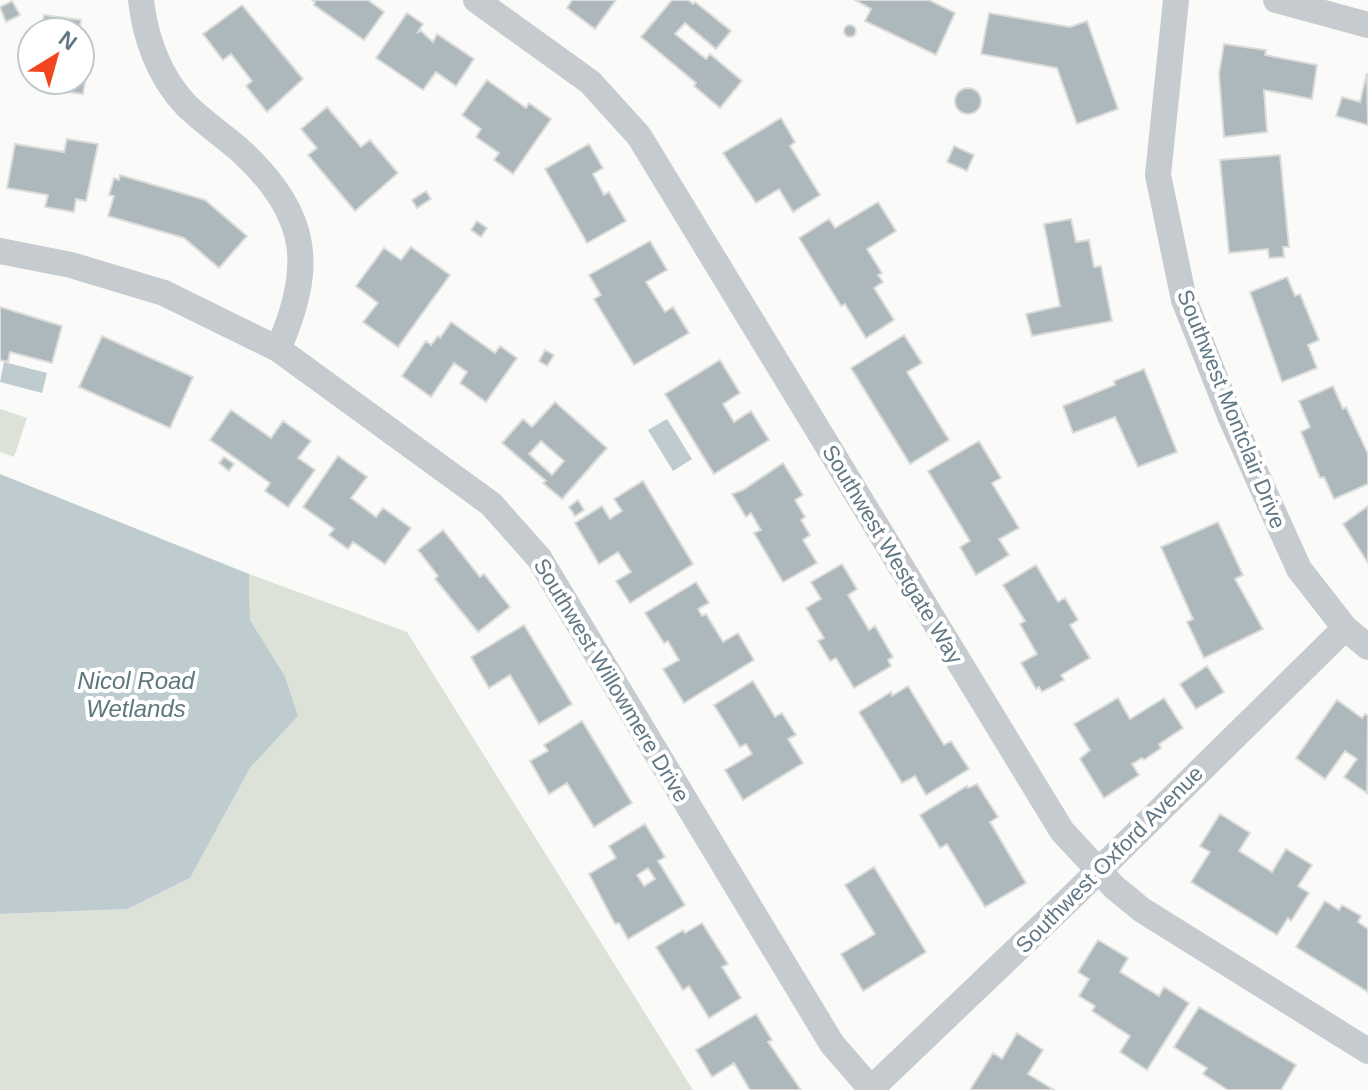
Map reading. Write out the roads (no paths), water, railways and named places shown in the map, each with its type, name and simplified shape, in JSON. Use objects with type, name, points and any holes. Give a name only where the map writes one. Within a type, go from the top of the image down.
[{"type":"street","points":[[141,0],[143,21],[152,50],[166,77],[185,104],[263,173],[281,199],[294,227],[303,253],[301,284],[294,312],[278,349]]},
{"type":"street","name":"Southwest Westgate Way","points":[[476,0],[590,82],[639,136],[1062,831],[1098,870],[1142,910],[1368,1051]]},
{"type":"street","name":"Southwest Montclair Drive","points":[[1176,0],[1158,175],[1184,300],[1231,418],[1299,569],[1345,628],[1368,647]]},
{"type":"street","points":[[1276,0],[1368,25]]},
{"type":"street","name":"Southwest Willowmere Drive","points":[[0,251],[71,265],[164,293],[278,349],[491,504],[539,558],[832,1044],[871,1090]]},
{"type":"street","name":"Southwest Oxford Avenue","points":[[871,1090],[1345,628]]},
{"type":"water","points":[[4,362],[47,373],[42,393],[0,382]]},
{"type":"water","points":[[667,419],[692,459],[673,471],[648,430]]},
{"type":"water","name":"Nicol Road Wetlands","points":[[0,474],[249,574],[250,620],[285,676],[298,716],[250,768],[190,878],[128,909],[0,914]]}]
